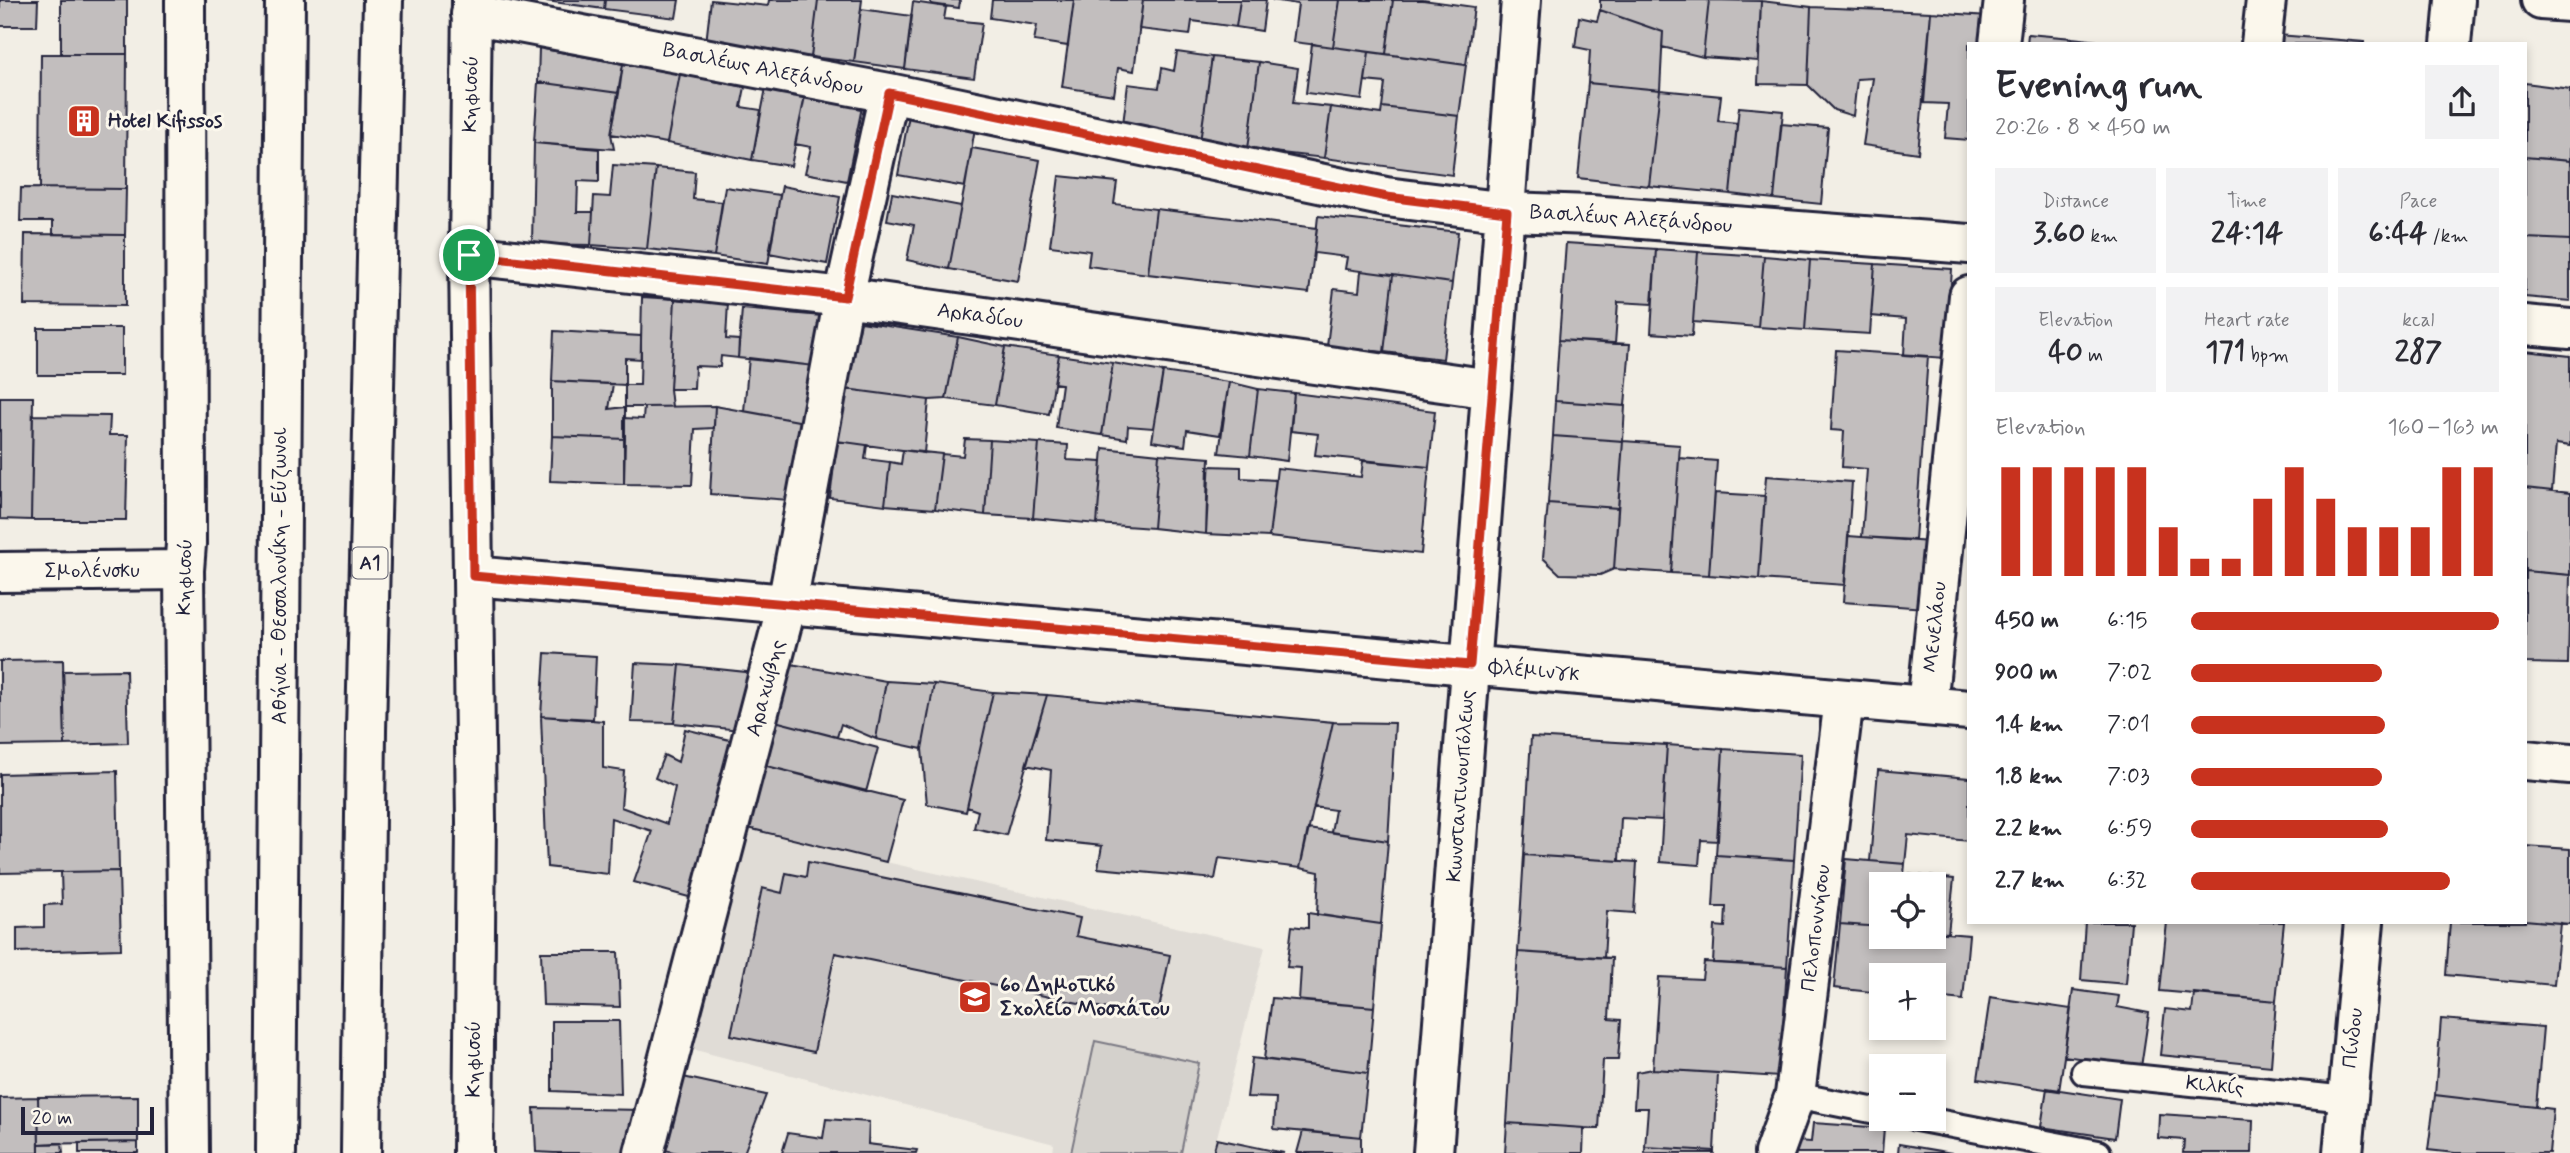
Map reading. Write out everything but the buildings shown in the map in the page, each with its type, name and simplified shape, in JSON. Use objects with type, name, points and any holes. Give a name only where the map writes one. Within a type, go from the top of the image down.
[{"type":"main road","name":"Κηφισού","points":[[185,0],[184,570],[189,1153]]},
{"type":"main road","name":"Αθήνα - Θεσσαλονίκη - Εύζωνοι","points":[[276,1153],[285,0]]},
{"type":"main road","name":"Α1","points":[[362,1144],[366,732],[383,0]]},
{"type":"main road","name":"Κωνσταντινουπόλεως","points":[[1433,1153],[1491,388],[1507,212],[1521,0]]},
{"type":"main road","points":[[1999,42],[2004,0]]},
{"type":"main road","points":[[2261,42],[2266,0]]},
{"type":"main road","points":[[2451,42],[2455,0]]},
{"type":"main road","points":[[2541,0],[2570,2]]},
{"type":"main road","name":"Κηφισού","points":[[472,7],[469,255],[475,808],[473,1153]]},
{"type":"main road","name":"Βασιλέως Αλεξάνδρου","points":[[472,7],[1387,197],[1507,212],[1604,216],[1967,244]]},
{"type":"main road","name":"Αραχώβης","points":[[644,1153],[787,604],[845,297],[889,93]]},
{"type":"main road","name":"Αρκαδίου","points":[[469,255],[845,297],[1491,388]]},
{"type":"main road","name":"Μενελάου","points":[[1927,706],[1967,316]]},
{"type":"main road","points":[[2527,325],[2570,329]]},
{"type":"main road","name":"Σμολένσκυ","points":[[0,572],[184,570]]},
{"type":"main road","name":"Φλέμινγκ","points":[[473,576],[1967,710]]},
{"type":"main road","name":"Πελοποννήσου","points":[[1774,1153],[1795,1095],[1844,699]]},
{"type":"main road","points":[[2527,760],[2570,764]]},
{"type":"main road","name":"Πίνδου","points":[[2343,1153],[2364,924]]},
{"type":"lane","name":"Κιλκίς","points":[[2084,1072],[2347,1100]]},
{"type":"lane","points":[[1795,1095],[1869,1110]]},
{"type":"lane","points":[[1946,1124],[2098,1153]]},
{"type":"shaded area","name":"6ο Δημοτικό Σχολείο Μοσχάτου","points":[[744,827],[886,862],[1265,947],[1213,1153],[1053,1153],[1054,1144],[684,1047]]},
{"type":"shaded area","points":[[1095,1041],[1199,1063],[1181,1153],[1071,1153]]},
{"type":"place","name":"Hotel Kifissos","points":[[84,121]]},
{"type":"place","name":"6ο Δημοτικό Σχολείο Μοσχάτου","points":[[975,997]]},
{"type":"route","points":[[889,93],[1387,197],[1507,212],[1470,665],[473,576],[469,255],[845,297],[889,93]]}]
